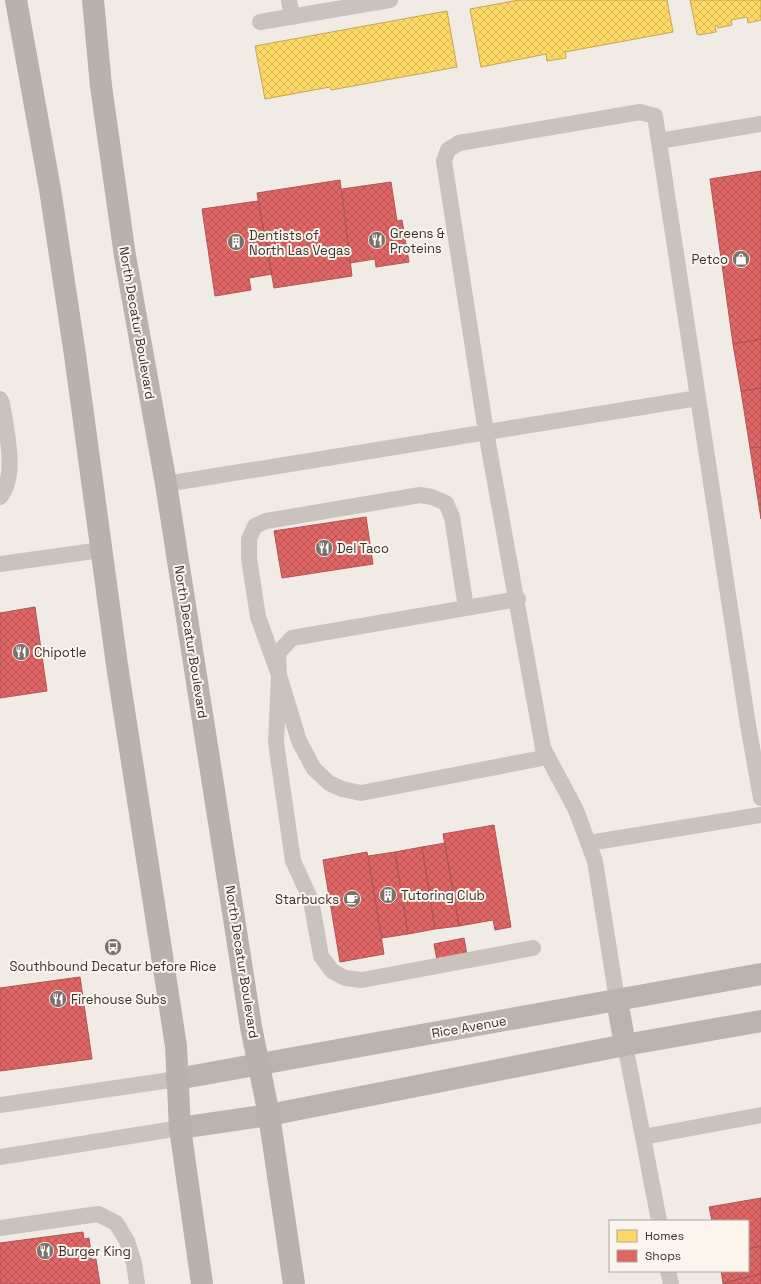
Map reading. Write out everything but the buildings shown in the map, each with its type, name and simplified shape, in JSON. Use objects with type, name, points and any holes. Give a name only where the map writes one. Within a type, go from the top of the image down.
[{"type":"main road","points":[[16,0],[49,181],[119,680],[176,1046],[180,1128],[202,1284]]},
{"type":"main road","name":"North Decatur Boulevard","points":[[93,0],[101,86],[124,248],[166,484],[251,1028],[269,1115],[294,1284]]},
{"type":"street","name":"Rice Avenue","points":[[177,1079],[761,974]]},
{"type":"street","points":[[616,1000],[625,1045]]},
{"type":"street","points":[[180,1128],[269,1115],[625,1045],[761,1021]]},
{"type":"lane","points":[[289,0],[292,17]]},
{"type":"lane","points":[[260,22],[390,0]]},
{"type":"lane","points":[[616,1000],[595,861],[576,810],[543,748],[518,599],[486,432],[444,161],[448,150],[459,143],[640,112],[655,116],[761,798]]},
{"type":"lane","points":[[659,141],[761,124]]},
{"type":"lane","points":[[166,484],[698,398]]},
{"type":"lane","points":[[0,399],[2,403],[8,447],[9,469],[6,490],[0,498]]},
{"type":"lane","points":[[466,608],[452,517],[446,503],[432,497],[420,495],[266,521],[255,526],[249,539],[248,558],[258,617],[279,674],[299,741],[314,769],[329,783],[342,789],[361,793],[548,757]]},
{"type":"lane","points":[[0,564],[101,550]]},
{"type":"lane","points":[[518,599],[292,638],[278,653],[279,674],[276,743],[293,861],[311,900],[321,956],[332,971],[345,978],[362,980],[533,948]]},
{"type":"lane","points":[[589,843],[761,815]]},
{"type":"lane","points":[[625,1045],[659,1220]]},
{"type":"lane","points":[[0,1106],[177,1079]]},
{"type":"lane","points":[[643,1137],[761,1115]]},
{"type":"lane","points":[[0,1157],[180,1128]]},
{"type":"lane","points":[[0,1228],[98,1214],[116,1223],[126,1241],[134,1263],[136,1284]]},
{"type":"lane","points":[[668,1272],[671,1284]]},
{"type":"place","name":"Greens & Proteins","points":[[377,240]]},
{"type":"place","name":"Dentists of North Las Vegas","points":[[236,242]]},
{"type":"place","name":"Petco","points":[[741,259]]},
{"type":"place","name":"Del Taco","points":[[324,548]]},
{"type":"place","name":"Chipotle","points":[[21,652]]},
{"type":"place","name":"Tutoring Club","points":[[388,895]]},
{"type":"place","name":"Starbucks","points":[[352,899]]},
{"type":"place","name":"Southbound Decatur before Rice","points":[[113,947]]},
{"type":"place","name":"Firehouse Subs","points":[[58,999]]},
{"type":"place","name":"Burger King","points":[[45,1251]]}]
